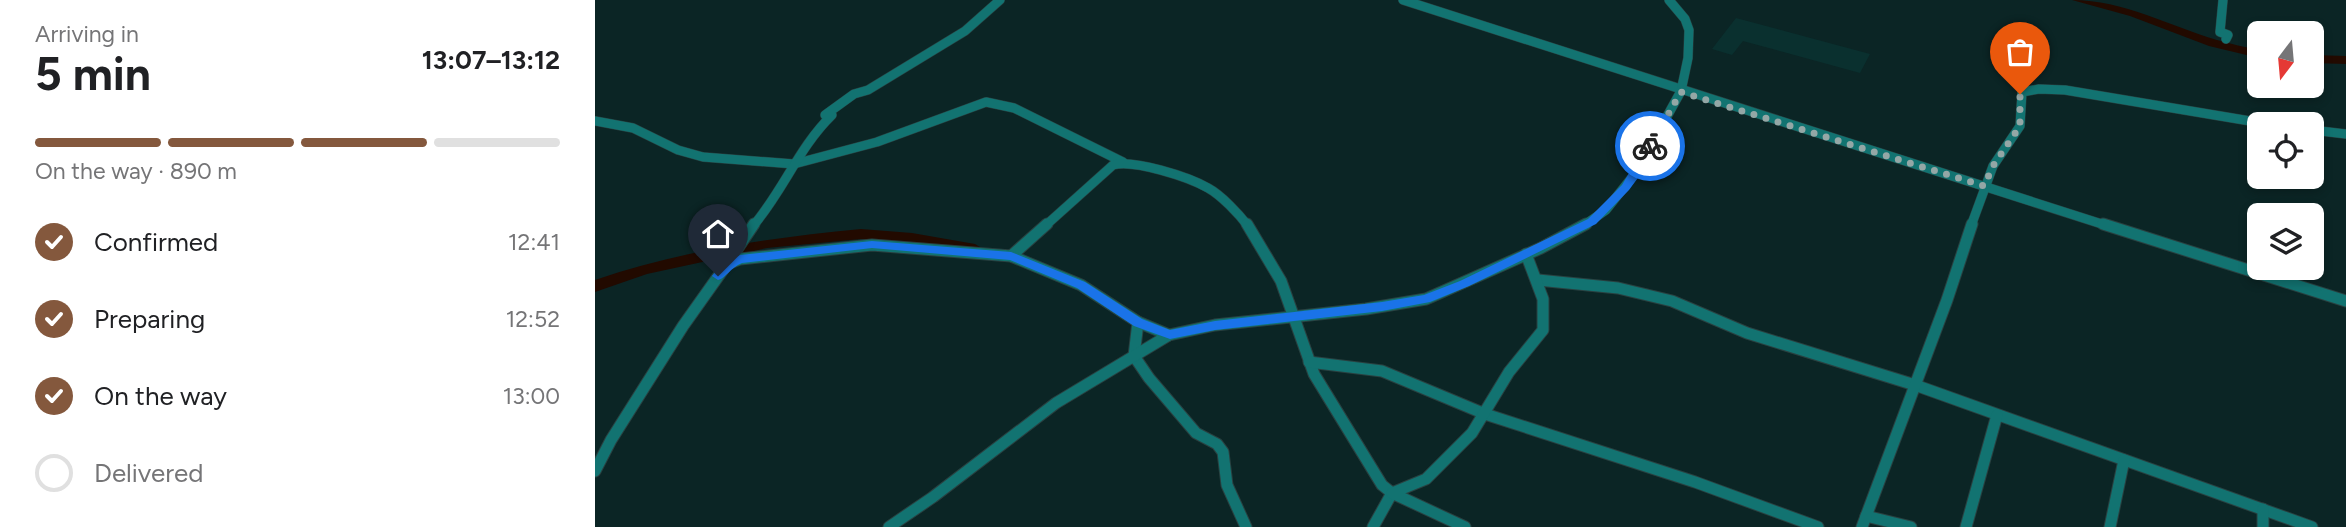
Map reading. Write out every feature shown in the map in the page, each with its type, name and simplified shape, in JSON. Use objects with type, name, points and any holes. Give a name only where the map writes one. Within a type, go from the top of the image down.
[{"type":"street","points":[[595,471],[652,375],[727,264],[734,248],[774,200],[810,139],[832,116],[825,115],[854,94],[869,90],[955,37],[976,23],[1000,0]]},
{"type":"street","points":[[1403,0],[1681,92],[2346,301]]},
{"type":"street","points":[[889,527],[933,497],[1056,403],[1170,335],[1215,326],[1426,299],[1592,221],[1606,210],[1637,171],[1681,92],[1688,58],[1689,30],[1685,19],[1669,0]]},
{"type":"street","points":[[2223,0],[2220,33],[2228,35],[2226,39]]},
{"type":"street","points":[[1911,527],[1864,522],[1947,300],[1984,186],[1993,166],[2020,126],[2020,94],[2036,88],[2150,102],[2247,120]]},
{"type":"street","points":[[595,121],[633,128],[694,155],[794,164],[877,142],[986,102],[1014,108],[1123,162],[1154,168],[1209,188],[1246,223],[1281,281],[1296,317],[1309,362],[1382,485],[1392,493],[1465,527]]},
{"type":"street","points":[[2324,131],[2346,134]]},
{"type":"street","points":[[1011,256],[1113,165],[1123,162]]},
{"type":"street","points":[[727,264],[767,255],[872,245],[1011,256],[1081,285],[1138,322],[1170,335]]},
{"type":"street","points":[[1373,527],[1392,493],[1426,479],[1472,433],[1509,372],[1543,330],[1544,310],[1538,280],[1529,268],[1526,254]]},
{"type":"street","points":[[1538,280],[1648,294],[1672,301],[1759,337],[1915,385],[2312,527]]},
{"type":"street","points":[[1138,322],[1134,356],[1149,378],[1196,433],[1217,444],[1223,452],[1227,485],[1246,527]]},
{"type":"street","points":[[1309,362],[1382,371],[1485,414],[1695,482],[1818,527]]},
{"type":"street","points":[[1966,527],[1997,415]]},
{"type":"street","points":[[2110,527],[2124,460]]},
{"type":"street","points":[[2263,509],[2263,527]]},
{"type":"shaded area","points":[[1736,18],[1870,54],[1860,73],[1743,41],[1732,55],[1712,49]]},
{"type":"waterway","points":[[2078,0],[2134,14],[2213,43],[2247,51]]},
{"type":"waterway","points":[[2324,59],[2346,60]]},
{"type":"waterway","points":[[595,286],[644,269],[767,243],[861,234],[912,238],[975,249]]},
{"type":"way so far","points":[[1650,146],[1681,92],[1984,186],[2001,152],[2020,126],[2020,94]]},
{"type":"route","points":[[718,276],[727,264],[740,259],[872,245],[1011,256],[1081,285],[1138,322],[1170,335],[1215,326],[1382,307],[1426,299],[1464,284],[1592,221],[1606,210],[1625,188],[1650,146]]}]
